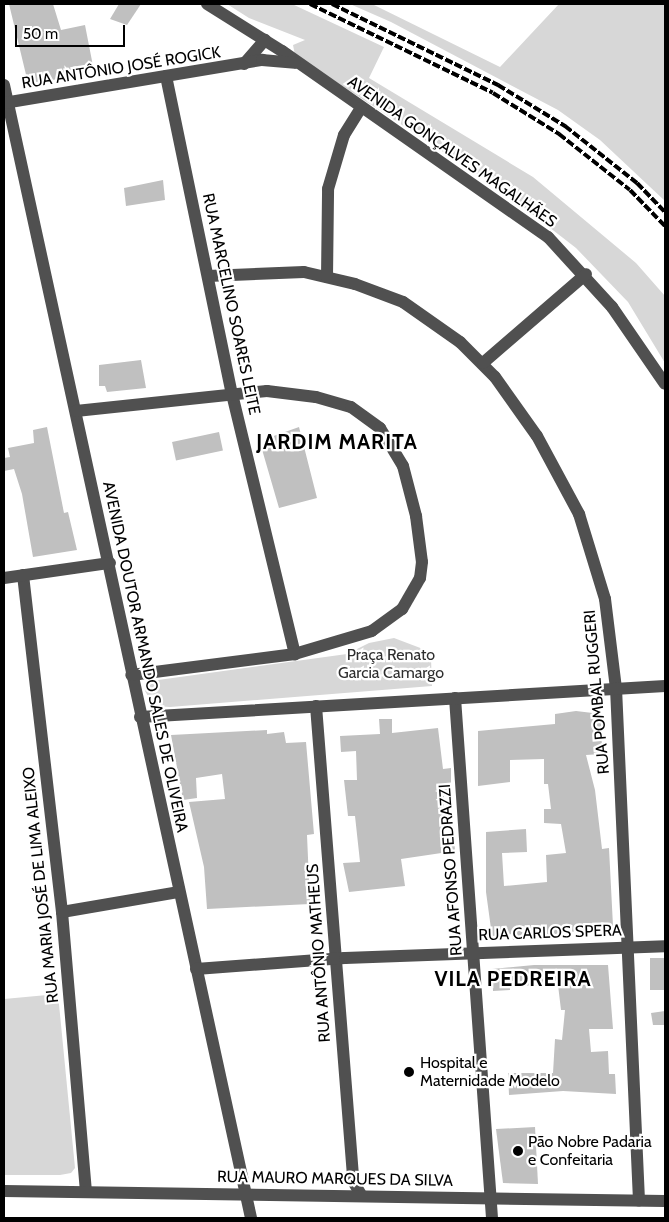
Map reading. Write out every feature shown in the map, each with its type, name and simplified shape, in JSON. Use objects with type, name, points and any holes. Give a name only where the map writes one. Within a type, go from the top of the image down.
[{"type":"street","name":"AVENIDA GONÇALVES MAGALHÃES","points":[[207,4],[265,40],[548,237],[586,274],[665,384]]},
{"type":"street","name":"RUA ANTÔNIO JOSÉ ROGICK","points":[[244,64],[265,40]]},
{"type":"street","name":"RUA ANTÔNIO JOSÉ ROGICK","points":[[6,103],[244,64],[275,60],[298,63]]},
{"type":"street","name":"RUA MARCELINO SOARES LEITE","points":[[166,76],[232,394],[295,654]]},
{"type":"street","name":"AVENIDA DOUTOR ARMANDO SALES DE OLIVEIRA","points":[[4,85],[6,103],[110,563],[140,717],[251,1218]]},
{"type":"street","points":[[327,278],[328,188],[344,136],[361,108]]},
{"type":"street","name":"RUA POMBAL RUGGERI","points":[[208,276],[258,271],[304,272],[403,302],[482,363],[537,436],[580,514],[605,598],[616,688],[639,1200]]},
{"type":"street","points":[[482,363],[586,274]]},
{"type":"street","points":[[76,411],[267,391],[316,397],[351,407],[385,436],[403,466],[416,516],[422,562],[420,578],[402,609],[372,631],[351,640],[295,654],[131,675]]},
{"type":"street","points":[[4,578],[110,563]]},
{"type":"street","name":"RUA MARIA JOSÉ DE LIMA ALEIXO","points":[[23,575],[62,912],[86,1191]]},
{"type":"street","points":[[140,717],[665,686]]},
{"type":"street","name":"RUA AFONSO PEDRAZZI","points":[[455,698],[492,1218]]},
{"type":"street","name":"RUA ANTÔNIO MATHEUS","points":[[316,706],[353,1181],[361,1195]]},
{"type":"street","points":[[62,912],[179,892]]},
{"type":"street","name":"RUA CARLOS SPERA","points":[[196,969],[336,958],[665,946]]},
{"type":"street","name":"RUA MAURO MARQUES DA SILVA","points":[[4,1192],[86,1191],[665,1201]]},
{"type":"green space","points":[[227,4],[292,4],[384,47],[369,78],[533,177],[636,263],[665,296],[665,363],[628,302],[576,248],[500,189],[295,55],[293,45],[305,40],[249,18]]},
{"type":"green space","points":[[350,4],[372,4],[500,67],[559,4],[665,4],[665,201],[600,140],[558,110],[391,22]]},
{"type":"green space","name":"Praça Renato Garcia Camargo","points":[[394,638],[423,649],[431,658],[432,686],[170,707],[154,706],[145,691],[149,683],[158,680],[347,654],[369,643]]},
{"type":"green space","points":[[58,994],[75,1168],[71,1173],[60,1175],[4,1175],[4,999]]},
{"type":"building","points":[[9,4],[53,4],[61,30],[85,25],[93,66],[66,72],[67,78],[28,83]]},
{"type":"building","points":[[119,4],[141,4],[127,25],[110,19]]},
{"type":"building","points":[[163,180],[165,200],[126,206],[124,188]]},
{"type":"building","points":[[141,360],[146,388],[107,392],[105,386],[99,386],[99,365]]},
{"type":"building","points":[[47,427],[64,513],[68,512],[77,550],[33,557],[22,494],[14,469],[4,471],[4,458],[10,457],[8,448],[34,443],[33,430]]},
{"type":"building","points":[[299,427],[317,498],[279,508],[261,446],[270,444],[268,438]]},
{"type":"building","points":[[219,432],[223,451],[176,461],[172,442]]},
{"type":"building","points":[[576,711],[601,714],[602,754],[586,755],[595,790],[602,849],[609,848],[613,926],[513,940],[512,934],[492,936],[486,892],[486,832],[526,829],[527,852],[502,853],[504,886],[547,882],[546,855],[566,853],[561,824],[544,823],[544,809],[551,809],[548,784],[544,784],[544,759],[510,760],[510,782],[478,786],[478,731],[555,724],[555,714]]},
{"type":"building","points":[[379,719],[392,719],[392,733],[438,728],[443,769],[451,768],[451,793],[444,793],[444,836],[454,835],[455,851],[401,859],[405,886],[349,892],[343,863],[360,862],[355,816],[348,816],[344,780],[357,780],[356,751],[341,752],[340,736],[380,734]]},
{"type":"building","points":[[267,730],[267,734],[284,732],[286,743],[306,742],[314,834],[307,835],[310,904],[207,909],[204,867],[189,802],[225,799],[222,774],[196,778],[197,798],[183,800],[171,735]]},
{"type":"building","points":[[650,958],[665,958],[665,990],[650,990]]},
{"type":"building","points":[[534,965],[608,965],[613,1029],[589,1029],[591,1052],[608,1051],[609,1074],[615,1074],[616,1094],[563,1091],[509,1095],[508,1073],[553,1073],[555,1039],[562,1040],[565,1010],[561,1010],[558,985],[510,986],[510,990],[493,991],[492,969]]},
{"type":"building","points":[[665,1011],[665,1025],[653,1025],[651,1013]]},
{"type":"building","name":"Pão Nobre Padaria e Confeitaria","points":[[535,1127],[538,1184],[503,1183],[496,1129]]},
{"type":"railway","points":[[310,4],[493,93],[559,134],[630,190],[665,226]]},
{"type":"railway","points":[[332,4],[498,85],[565,126],[637,183],[665,212]]},
{"type":"place","name":"Hospital e Maternidade Modelo","points":[[409,1072]]},
{"type":"place","name":"Pão Nobre Padaria e Confeitaria","points":[[518,1151]]},
{"type":"district","name":"JARDIM MARITA","points":[[337,442]]},
{"type":"district","name":"VILA PEDREIRA","points":[[513,979]]}]
